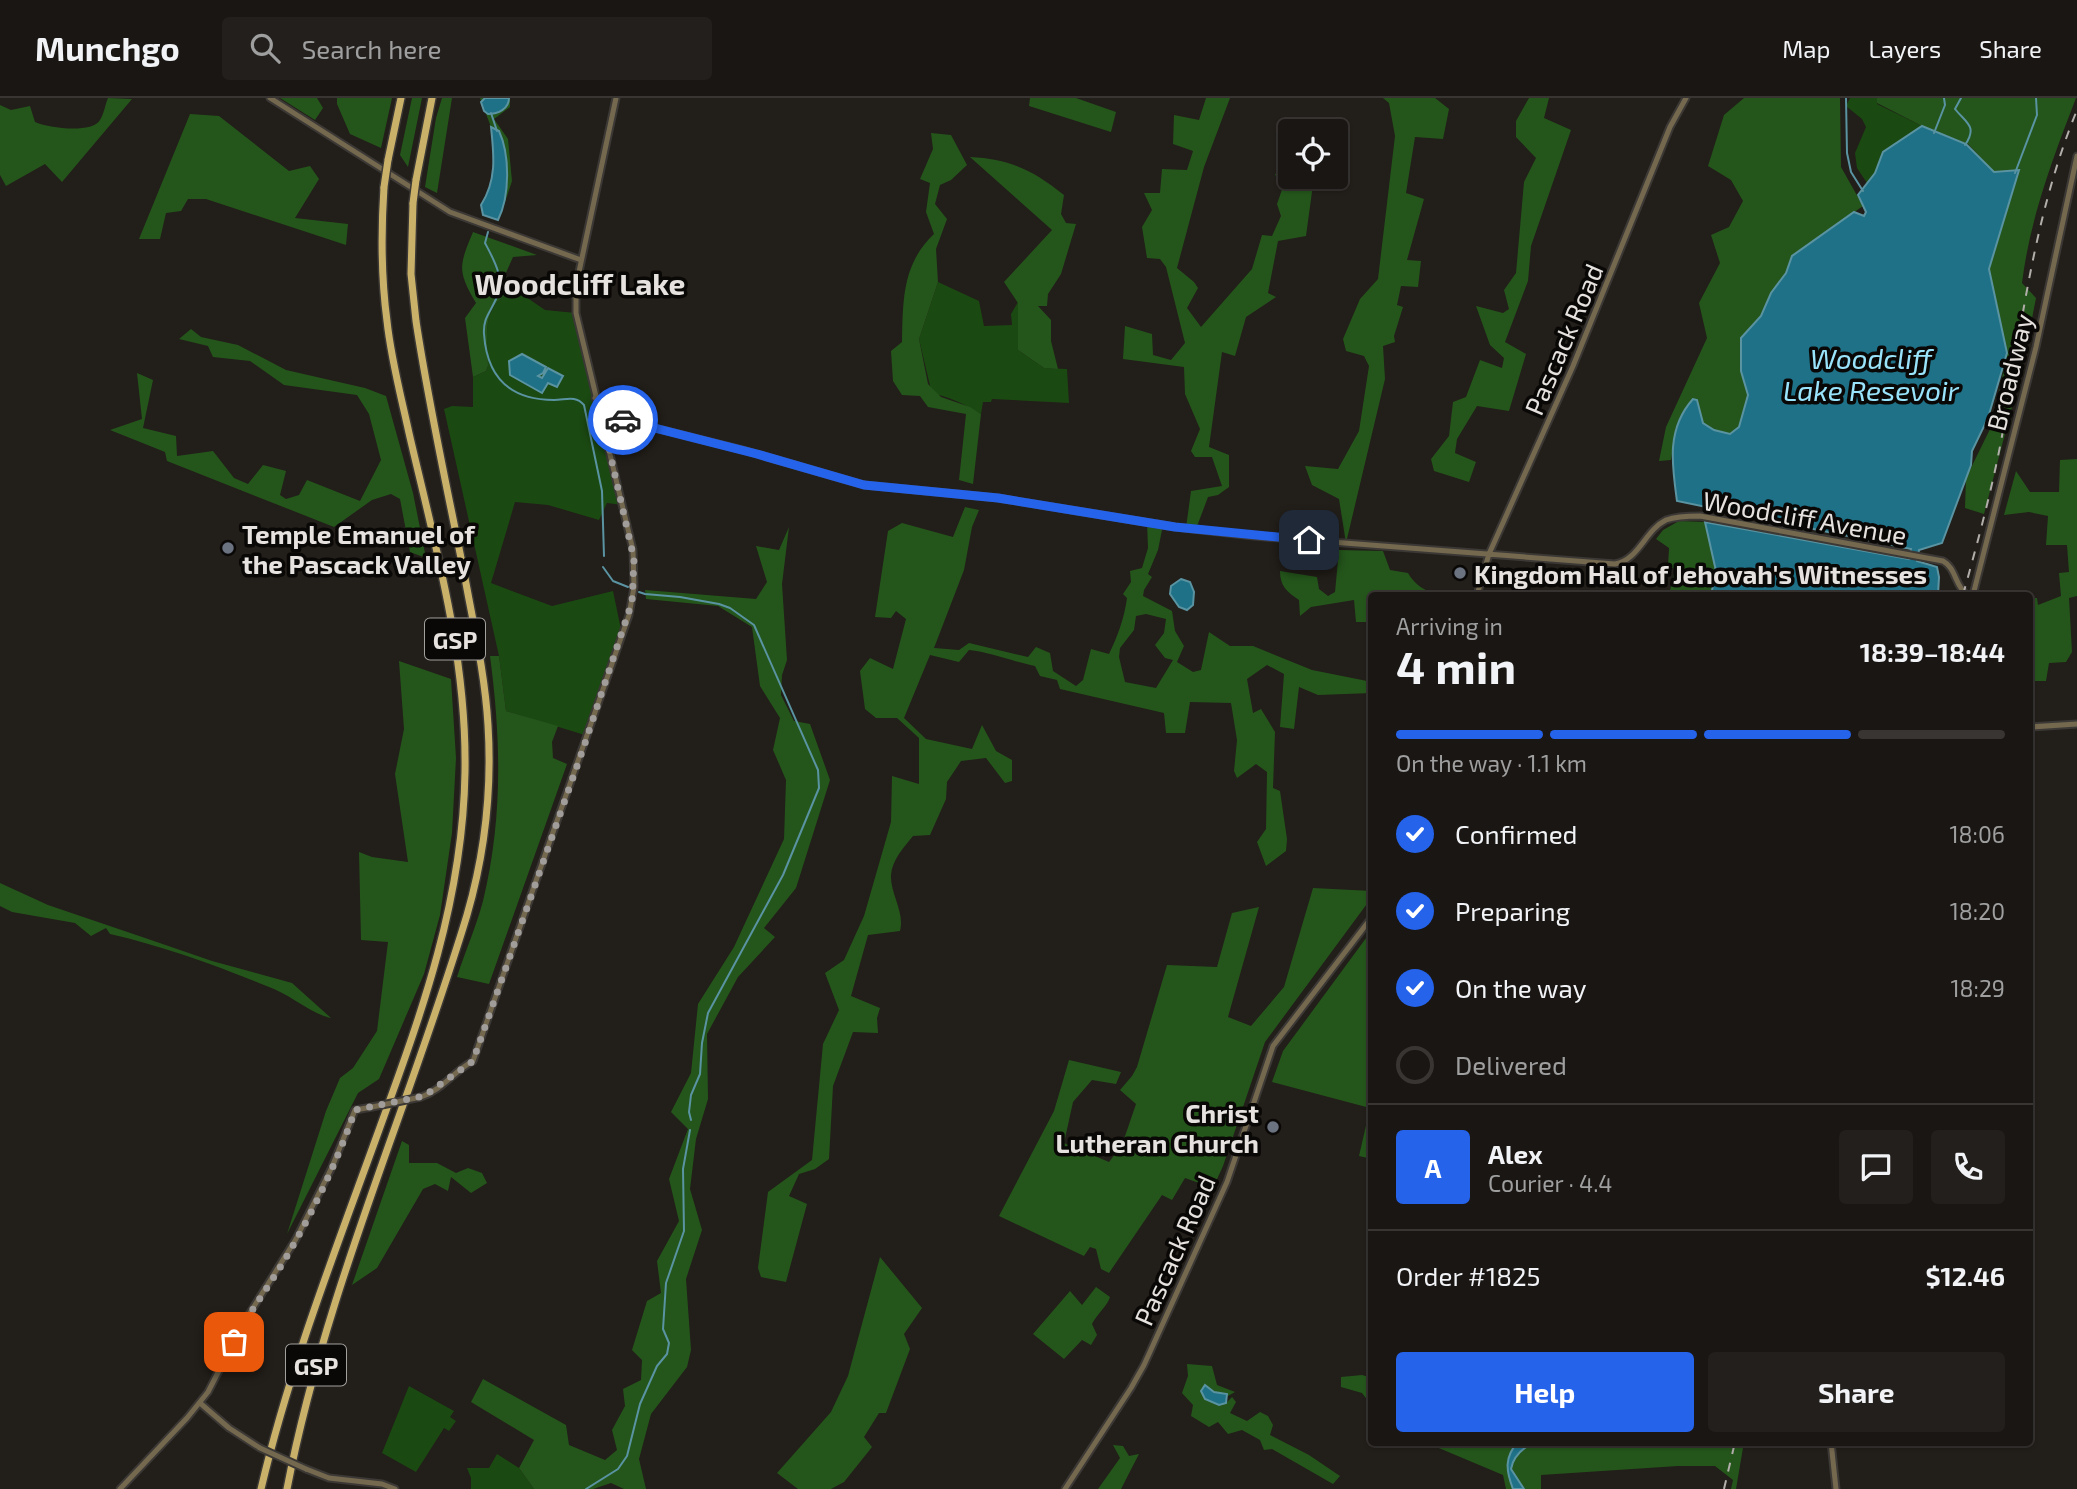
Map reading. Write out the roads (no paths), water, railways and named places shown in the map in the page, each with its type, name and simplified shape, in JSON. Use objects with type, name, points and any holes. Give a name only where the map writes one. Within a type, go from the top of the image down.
[{"type":"highway","name":"GSP","points":[[261,1489],[302,1342],[434,973],[453,892],[463,822],[465,751],[461,680],[449,610],[387,324],[381,253],[384,187],[401,98]]},
{"type":"highway","name":"GSP","points":[[287,1489],[312,1381],[338,1293],[467,915],[479,869],[486,821],[489,773],[486,702],[416,321],[411,274],[415,180],[432,98]]},
{"type":"main road","points":[[270,98],[450,212],[581,260]]},
{"type":"main road","points":[[120,1489],[200,1403],[215,1379],[242,1325],[296,1239],[332,1167],[355,1110],[421,1097],[437,1089],[473,1061],[629,615],[634,594],[634,559],[610,453],[594,397],[575,304],[581,260],[616,98]]},
{"type":"main road","name":"Pascack Road","points":[[1478,592],[1489,555],[1573,366],[1670,127],[1686,98]]},
{"type":"main road","name":"Broadway","points":[[1974,592],[2036,347],[2077,156]]},
{"type":"main road","points":[[594,397],[609,411],[629,422]]},
{"type":"main road","name":"Woodcliff Avenue","points":[[599,414],[750,452],[864,485],[1014,500],[1196,530],[1489,555],[1621,563],[1631,556],[1657,526],[1668,520],[1700,516],[1943,561],[1949,564],[1964,592]]},
{"type":"main road","points":[[610,453],[608,426],[619,419]]},
{"type":"main road","points":[[2033,727],[2077,724]]},
{"type":"main road","name":"Pascack Road","points":[[1065,1489],[1144,1365],[1227,1182],[1273,1046],[1368,922]]},
{"type":"main road","points":[[200,1403],[260,1448],[306,1469],[328,1478],[382,1484],[395,1489]]},
{"type":"main road","points":[[1831,1446],[1836,1489]]},
{"type":"water","points":[[485,98],[509,98],[502,110],[488,114],[481,102]]},
{"type":"water","name":"Woodcliff Lake Resevoir","points":[[1922,126],[1966,144],[1994,172],[2019,170],[1989,269],[2007,353],[1988,418],[1972,451],[1971,465],[1942,543],[1919,550],[1917,561],[1937,567],[1938,592],[1712,592],[1716,571],[1705,522],[1909,559],[1911,549],[1677,501],[1673,461],[1678,423],[1693,399],[1697,400],[1703,423],[1714,430],[1730,434],[1739,427],[1748,395],[1741,371],[1741,338],[1761,316],[1771,293],[1786,273],[1792,256],[1854,212],[1864,216],[1866,212],[1858,195],[1875,173],[1883,152]]},
{"type":"water","points":[[491,127],[499,131],[507,163],[505,199],[498,220],[483,215],[481,205],[492,177]]},
{"type":"water","points":[[522,354],[546,367],[538,376],[542,378],[548,368],[563,376],[557,387],[548,383],[542,393],[510,375],[509,361]]},
{"type":"water","points":[[1181,579],[1190,582],[1194,592],[1193,605],[1187,610],[1179,607],[1170,594],[1171,586]]},
{"type":"water","points":[[1205,1385],[1214,1392],[1227,1394],[1226,1403],[1219,1405],[1205,1399],[1201,1391]]},
{"type":"water","points":[[1528,1446],[1519,1453],[1511,1469],[1524,1489],[1513,1489],[1509,1476],[1508,1459],[1513,1448]]},
{"type":"waterway","points":[[1846,98],[1847,153],[1851,172],[1863,191]]},
{"type":"waterway","points":[[1934,133],[1945,105],[1944,98]]},
{"type":"waterway","points":[[1961,98],[1955,109],[1969,125],[1969,139],[1965,145]]},
{"type":"waterway","points":[[2015,173],[2037,115],[2036,98]]},
{"type":"waterway","points":[[491,113],[497,131]]},
{"type":"waterway","points":[[488,232],[485,243],[498,270],[500,285],[484,328],[490,362],[503,383],[524,396],[554,400],[574,399],[584,405],[602,491],[604,556]]},
{"type":"waterway","points":[[603,567],[613,581],[628,587]]},
{"type":"waterway","points":[[639,592],[719,604],[730,608],[754,625],[818,770],[819,788],[783,875],[708,1013],[700,1074],[691,1095],[691,1120]]},
{"type":"waterway","points":[[586,1489],[618,1469],[627,1456],[640,1404],[657,1366],[667,1354],[669,1343],[663,1329],[666,1283],[684,1231],[683,1169],[690,1130]]},
{"type":"railway","points":[[1964,592],[1996,464],[2041,224],[2077,110]]},
{"type":"railway","points":[[1724,1489],[1734,1446]]},
{"type":"place","name":"Temple Emanuel of the Pascack Valley","points":[[228,548]]},
{"type":"place","name":"Kingdom Hall of Jehovah's Witnesses","points":[[1460,573]]},
{"type":"place","name":"Christ Lutheran Church","points":[[1273,1127]]},
{"type":"district","name":"Woodcliff Lake","points":[[580,283]]}]
